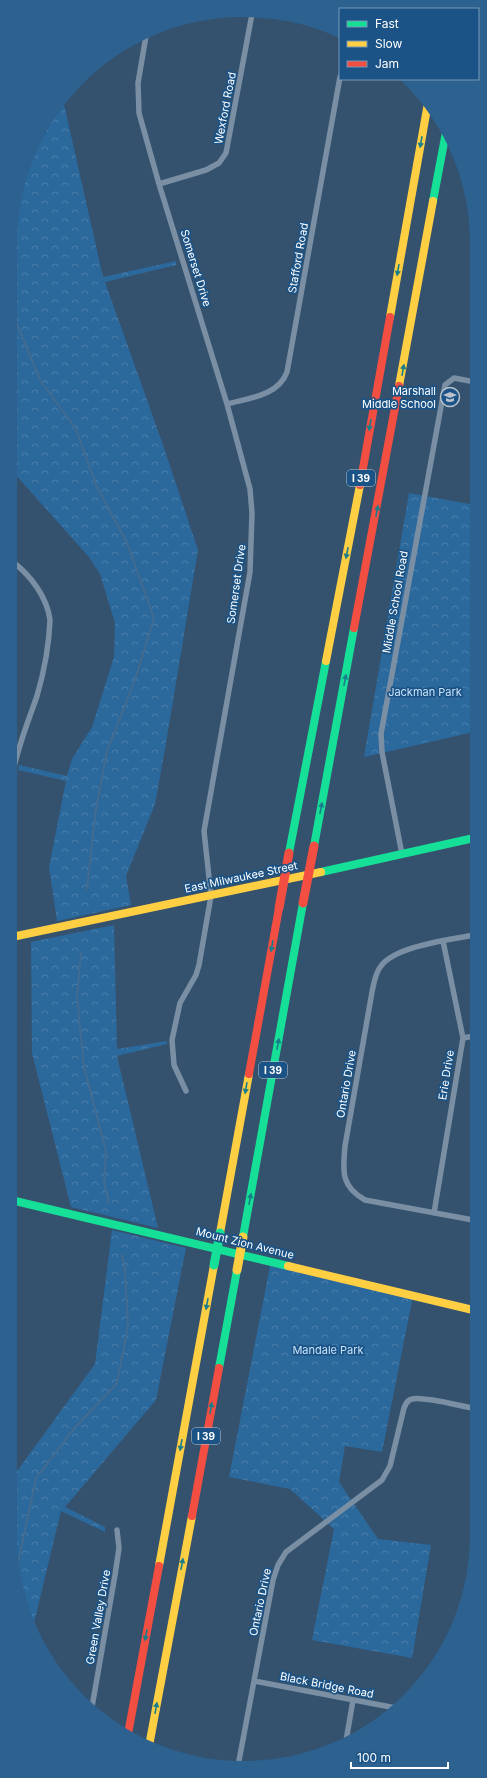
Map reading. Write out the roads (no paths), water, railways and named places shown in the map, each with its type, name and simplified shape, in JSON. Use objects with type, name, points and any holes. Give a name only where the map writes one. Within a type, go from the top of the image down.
[{"type":"main road","name":"I 39","points":[[129,1730],[289,852],[357,501],[427,111]]},
{"type":"main road","name":"I 39","points":[[150,1741],[445,139]]},
{"type":"main road","name":"East Milwaukee Street","points":[[17,936],[211,896],[470,839]]},
{"type":"main road","name":"Mount Zion Avenue","points":[[17,1201],[470,1309]]},
{"type":"street","name":"Wexford Road","points":[[159,184],[214,167],[223,159],[230,135],[251,17]]},
{"type":"street","name":"Somerset Drive","points":[[146,39],[138,83],[139,113],[159,184],[228,404],[250,490],[252,540],[250,572],[205,826],[204,846],[211,896],[199,965],[196,976],[180,1003],[172,1040],[174,1065],[186,1091]]},
{"type":"street","name":"Stafford Road","points":[[228,404],[271,391],[280,384],[287,372],[339,80]]},
{"type":"street","name":"Middle School Road","points":[[402,854],[382,752],[381,734],[445,385],[454,378],[470,381]]},
{"type":"street","points":[[17,566],[34,584],[41,594],[49,610],[50,620],[49,637],[39,688],[22,733],[17,752]]},
{"type":"street","points":[[443,941],[470,936]]},
{"type":"street","name":"Ontario Drive","points":[[434,1213],[364,1200],[358,1196],[346,1183],[343,1171],[345,1146],[372,992],[378,971],[391,956],[404,950],[443,941]]},
{"type":"street","name":"Erie Drive","points":[[434,1213],[463,1038],[443,941]]},
{"type":"street","points":[[463,1038],[470,1037]]},
{"type":"street","points":[[434,1213],[470,1219]]},
{"type":"street","name":"Ontario Drive","points":[[239,1761],[273,1580],[278,1565],[286,1552],[382,1480],[390,1466],[404,1408],[410,1399],[423,1399],[470,1407]]},
{"type":"street","name":"Green Valley Drive","points":[[93,1704],[119,1548],[117,1530]]},
{"type":"street","name":"Black Bridge Road","points":[[254,1681],[390,1707]]},
{"type":"street","points":[[347,1737],[353,1700]]},
{"type":"waterway","points":[[17,324],[40,380],[76,429],[96,485],[127,543],[154,618],[135,680],[107,751],[95,815],[87,889]]},
{"type":"waterway","points":[[81,952],[77,996],[84,1067],[106,1151],[104,1182],[109,1202]]},
{"type":"waterway","points":[[19,1561],[36,1478],[73,1430],[117,1383],[128,1326],[125,1270],[122,1255]]},
{"type":"place","name":"Marshall Middle School","points":[[450,397]]},
{"type":"park label","name":"Jackman Park","points":[[425,692]]},
{"type":"park label","name":"Mandale Park","points":[[328,1350]]}]
